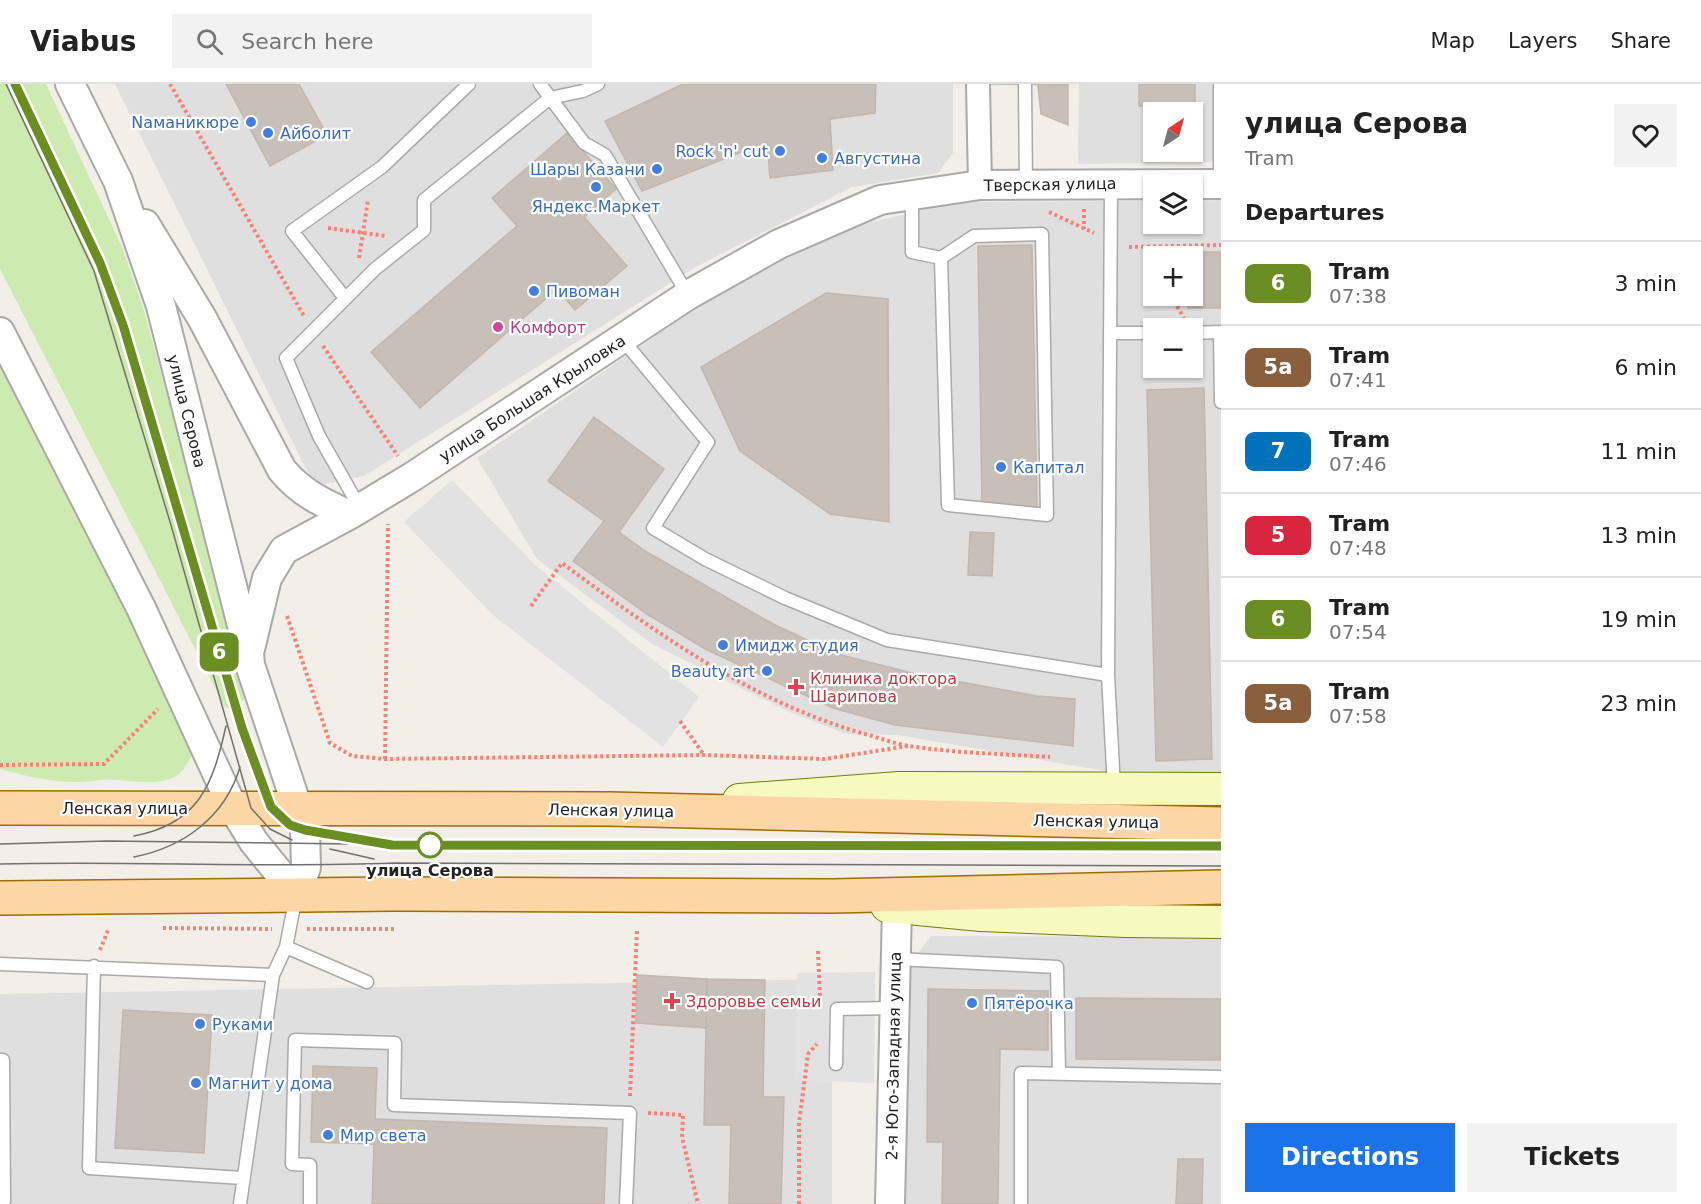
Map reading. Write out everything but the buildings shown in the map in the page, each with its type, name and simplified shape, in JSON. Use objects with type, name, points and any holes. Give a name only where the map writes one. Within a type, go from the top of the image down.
[{"type":"main road","points":[[609,809],[899,788],[1221,789]]},
{"type":"main road","name":"Ленская улица","points":[[0,808],[609,809],[1221,824]]},
{"type":"main road","points":[[0,898],[297,895],[833,896],[1221,887]]},
{"type":"main road","points":[[833,896],[897,908],[1126,921],[1221,922]]},
{"type":"street","name":"улица Серова","points":[[70,84],[118,181],[202,318],[282,470],[294,484],[313,499],[355,512]]},
{"type":"street","points":[[978,84],[980,185]]},
{"type":"street","name":"улица Серова","points":[[118,181],[161,306],[249,653],[250,665],[299,807],[307,844],[306,867],[297,895]]},
{"type":"street","name":"Тверская улица","points":[[880,200],[980,185],[1220,184]]},
{"type":"street","name":"улица Большая Крыловка","points":[[249,653],[267,578],[284,550],[355,512],[412,477],[688,296],[779,244],[880,200]]},
{"type":"street","points":[[0,332],[151,628],[233,808],[254,842],[297,895]]},
{"type":"street","name":"2-я Юго-Западная улица","points":[[890,1204],[897,908]]},
{"type":"lane","points":[[345,298],[292,231],[371,175],[469,84]]},
{"type":"lane","points":[[540,84],[584,143],[605,155],[688,296]]},
{"type":"lane","points":[[355,512],[286,358],[355,288],[424,230],[424,200],[550,98],[583,91],[598,84]]},
{"type":"lane","points":[[1220,84],[1220,184]]},
{"type":"lane","points":[[1025,85],[1026,185]]},
{"type":"lane","points":[[1111,183],[1108,675],[1114,789]]},
{"type":"lane","points":[[912,195],[912,252],[941,258],[974,236],[1042,234],[1047,515],[948,505],[941,258]]},
{"type":"lane","points":[[1203,333],[1220,332],[1221,402]]},
{"type":"lane","points":[[1111,333],[1143,333]]},
{"type":"lane","points":[[622,339],[708,442],[653,528],[705,559],[784,598],[887,640],[1108,675]]},
{"type":"lane","points":[[240,1204],[273,975],[286,947],[297,895]]},
{"type":"lane","points":[[286,947],[368,982]]},
{"type":"lane","points":[[896,959],[1057,967],[1059,1074]]},
{"type":"lane","points":[[0,964],[273,975]]},
{"type":"lane","points":[[94,966],[89,1168],[242,1178]]},
{"type":"lane","points":[[836,1064],[837,1009],[895,1008]]},
{"type":"lane","points":[[310,1204],[310,1165],[292,1164],[295,1040],[395,1043],[394,1105],[630,1113],[626,1204]]},
{"type":"lane","points":[[0,1060],[3,1060],[4,1201],[0,1201]]},
{"type":"lane","points":[[1021,1204],[1021,1073],[1221,1077]]},
{"type":"path","points":[[170,84],[312,330],[412,477]]},
{"type":"path","points":[[355,288],[371,175]]},
{"type":"path","points":[[300,225],[413,239]]},
{"type":"path","points":[[1147,246],[1221,245]]},
{"type":"path","points":[[1124,247],[1143,246]]},
{"type":"path","points":[[385,759],[388,520]]},
{"type":"path","points":[[286,614],[330,743],[352,756],[385,759],[704,755],[825,759],[908,746],[831,724],[768,697],[702,661],[642,622],[562,563],[531,606]]},
{"type":"path","points":[[0,765],[104,764],[165,702]]},
{"type":"path","points":[[680,721],[704,755]]},
{"type":"path","points":[[98,928],[121,928]]},
{"type":"path","points":[[154,928],[395,929]]},
{"type":"path","points":[[637,929],[630,1113],[683,1115],[682,1137],[698,1204]]},
{"type":"path","points":[[818,951],[820,1007]]},
{"type":"path","points":[[799,1204],[800,1123],[808,1054],[822,1040]]},
{"type":"shaded area","points":[[115,84],[953,84],[953,153],[938,173],[852,187],[694,268],[364,476],[321,485],[308,473]]},
{"type":"shaded area","points":[[1079,84],[1221,84],[1221,162],[1078,164]]},
{"type":"shaded area","points":[[1221,200],[1221,776],[1133,776],[898,735],[847,734],[792,713],[652,644],[537,559],[477,458],[714,296],[845,229],[954,202],[1143,201],[1143,234],[1203,234],[1203,201]]},
{"type":"shaded area","points":[[452,480],[534,564],[699,697],[663,747],[493,615],[404,522]]},
{"type":"shaded area","points":[[931,936],[1221,937],[1221,1204],[900,1204],[906,969]]},
{"type":"shaded area","points":[[875,972],[874,1083],[795,1080],[797,973]]},
{"type":"shaded area","points":[[832,979],[832,1204],[0,1204],[0,994]]},
{"type":"green space","points":[[0,84],[46,84],[122,247],[142,304],[247,682],[244,699],[232,709],[225,707],[0,269]]},
{"type":"green space","points":[[0,360],[82,507],[194,752],[181,772],[170,779],[152,782],[108,779],[63,782],[0,769]]},
{"type":"tram line","points":[[6,84],[94,271],[171,525],[251,808],[270,829],[292,840]]},
{"type":"tram line","name":"6","points":[[15,84],[108,284],[123,325],[182,520],[242,728],[271,807],[290,825],[305,830],[392,845],[1221,846]]},
{"type":"tram line","points":[[60,179],[101,263],[123,325],[242,728],[271,807],[290,825],[357,838]]},
{"type":"tram line","points":[[134,836],[174,822],[200,798],[215,766],[226,726]]},
{"type":"tram line","points":[[134,857],[170,846],[200,827],[224,801],[240,767]]},
{"type":"tram line","points":[[0,844],[107,841],[430,845],[1221,846]]},
{"type":"tram line","points":[[330,849],[374,859]]},
{"type":"tram line","points":[[0,864],[1221,866]]},
{"type":"place","name":"Naманикюре","points":[[251,122]]},
{"type":"place","name":"Айболит","points":[[268,133]]},
{"type":"place","name":"Rock 'n' cut","points":[[780,151]]},
{"type":"place","name":"Августина","points":[[822,158]]},
{"type":"place","name":"Шары Казани","points":[[657,169]]},
{"type":"place","name":"Яндекс.Маркет","points":[[596,187]]},
{"type":"place","name":"Пивоман","points":[[534,291]]},
{"type":"place","name":"Комфорт","points":[[498,327]]},
{"type":"place","name":"Капитал","points":[[1001,467]]},
{"type":"place","name":"Имидж студия","points":[[723,645]]},
{"type":"place","name":"Beauty art","points":[[767,671]]},
{"type":"place","name":"Клиника доктора Шарипова","points":[[796,687]]},
{"type":"place","name":"улица Серова","points":[[430,845]]},
{"type":"place","name":"Здоровье семьи","points":[[672,1001]]},
{"type":"place","name":"Пятёрочка","points":[[972,1003]]},
{"type":"place","name":"Руками","points":[[200,1024]]},
{"type":"place","name":"Магнит у дома","points":[[196,1083]]},
{"type":"place","name":"Мир света","points":[[328,1135]]}]
